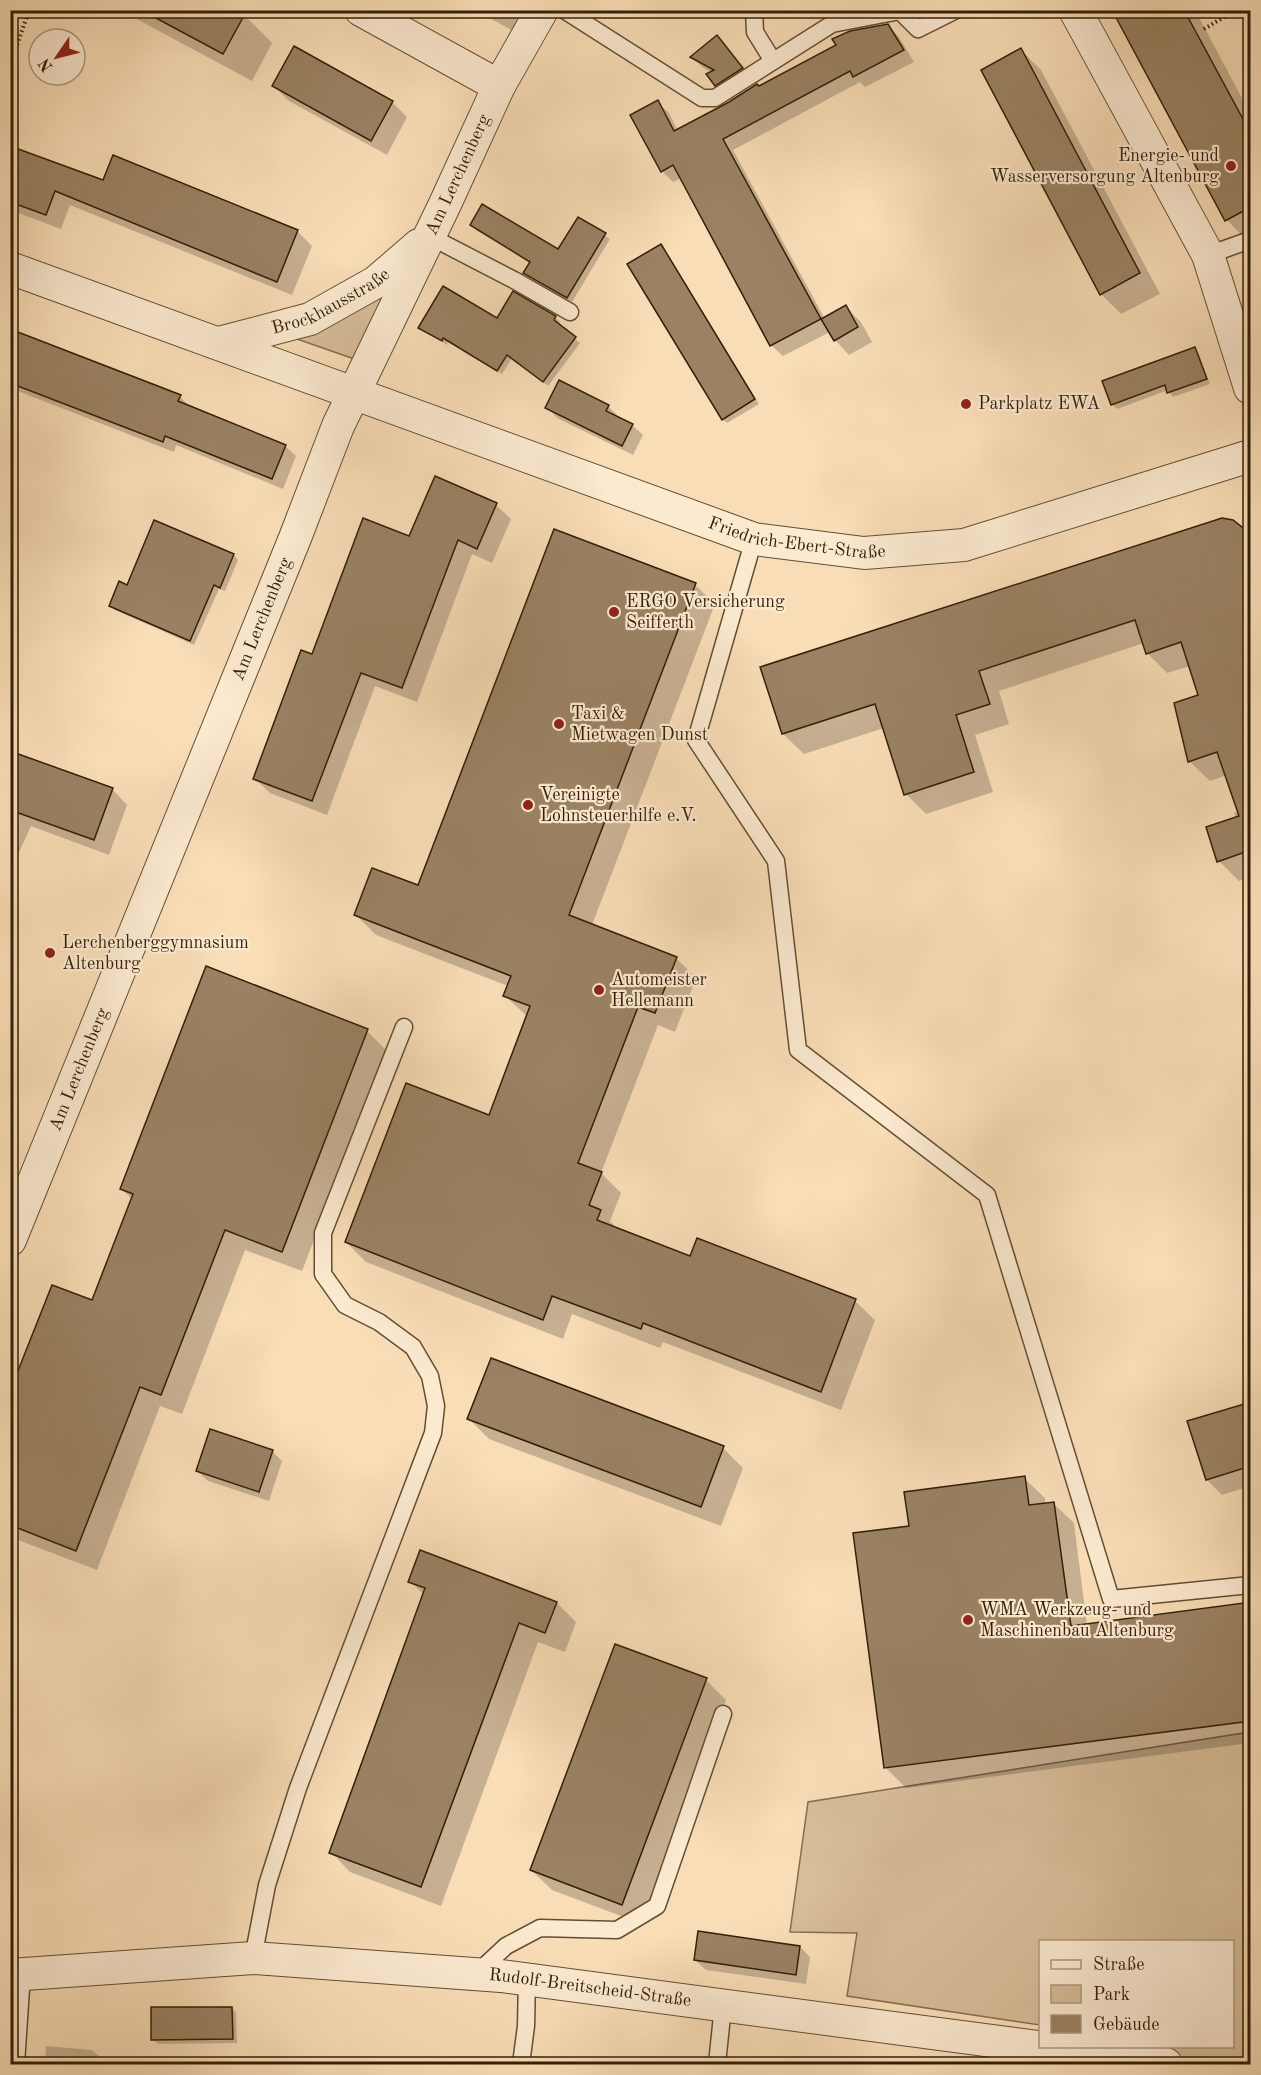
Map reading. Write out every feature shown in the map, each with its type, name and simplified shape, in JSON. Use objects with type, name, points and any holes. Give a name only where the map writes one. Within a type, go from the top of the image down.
[{"type":"street","points":[[361,10],[499,86]]},
{"type":"street","name":"Am Lerchenberg","points":[[10,1240],[286,560],[338,426],[499,86],[542,10]]},
{"type":"street","points":[[1075,10],[1208,255],[1251,388]]},
{"type":"street","name":"Brockhausstraße","points":[[219,343],[310,319],[376,282],[429,236]]},
{"type":"street","name":"Brockhausstraße","points":[[10,268],[354,393]]},
{"type":"street","name":"Friedrich-Ebert-Straße","points":[[354,393],[754,539],[864,553],[964,545],[1251,456]]},
{"type":"street","name":"Rudolf-Breitscheid-Straße","points":[[16,1975],[253,1958],[527,1979],[1039,2047]]},
{"type":"street","name":"Rudolf-Breitscheid-Straße","points":[[1044,2048],[1166,2064]]},
{"type":"lane","points":[[564,10],[702,98],[715,98],[832,24],[900,11],[918,29],[956,10]]},
{"type":"lane","points":[[754,10],[756,32],[773,61]]},
{"type":"lane","points":[[429,236],[570,312]]},
{"type":"lane","points":[[1208,255],[1251,240]]},
{"type":"lane","points":[[754,539],[696,740],[776,861],[798,1050],[987,1195],[1111,1599],[1251,1586]]},
{"type":"lane","points":[[253,1958],[267,1885],[298,1788],[433,1433],[436,1406],[430,1376],[412,1347],[379,1322],[345,1305],[324,1274],[323,1233],[404,1027]]},
{"type":"lane","points":[[476,1974],[506,1946],[540,1928],[617,1930],[657,1906],[723,1714]]},
{"type":"lane","points":[[16,1975],[16,2064]]},
{"type":"lane","points":[[521,2064],[526,2026],[527,1979]]},
{"type":"lane","points":[[717,2064],[723,2006]]},
{"type":"path","points":[[10,66],[29,10]]},
{"type":"path","points":[[1204,29],[1236,10]]},
{"type":"green space","points":[[390,288],[360,361],[297,339],[298,335],[346,315]]},
{"type":"green space","points":[[1250,1732],[1250,2064],[1084,2064],[1084,2048],[1234,2048],[1234,1940],[1039,1940],[1039,2025],[847,1996],[857,1933],[790,1932],[808,1802]]},
{"type":"building","points":[[141,10],[247,10],[223,54]]},
{"type":"building","points":[[1112,10],[1184,10],[1251,134],[1251,207],[1225,221]]},
{"type":"building","points":[[888,24],[904,50],[853,77],[850,71],[723,139],[821,319],[770,346],[673,165],[661,172],[630,115],[658,100],[674,131],[729,102],[757,84],[759,86],[836,45],[832,39],[850,31]]},
{"type":"building","points":[[717,35],[743,68],[715,86],[706,74],[714,70],[690,57]]},
{"type":"building","points":[[294,46],[393,101],[371,141],[272,86]]},
{"type":"building","points":[[1021,48],[1140,273],[1100,295],[981,70]]},
{"type":"building","points":[[10,146],[103,180],[113,155],[298,230],[277,282],[55,191],[46,215],[10,202]]},
{"type":"building","points":[[482,204],[558,249],[578,217],[606,233],[567,298],[523,273],[530,262],[470,225]]},
{"type":"building","points":[[661,244],[755,399],[722,420],[627,264]]},
{"type":"building","points":[[443,286],[497,318],[513,291],[556,316],[554,320],[576,337],[543,382],[507,355],[497,371],[443,338],[442,341],[418,328]]},
{"type":"building","points":[[846,305],[858,327],[834,341],[821,319]]},
{"type":"building","points":[[10,329],[181,395],[178,401],[286,445],[272,479],[165,436],[163,442],[10,383]]},
{"type":"building","points":[[1195,347],[1207,379],[1167,393],[1165,385],[1111,405],[1102,381]]},
{"type":"building","points":[[559,380],[609,405],[606,411],[633,424],[622,446],[545,408]]},
{"type":"building","points":[[435,476],[497,503],[477,549],[458,540],[402,688],[361,673],[312,801],[253,779],[301,650],[312,654],[363,518],[409,536]]},
{"type":"building","points":[[1222,518],[1233,520],[1243,528],[1251,550],[1251,850],[1217,862],[1206,827],[1239,816],[1217,752],[1188,762],[1174,703],[1198,695],[1181,642],[1146,654],[1135,620],[979,671],[990,704],[956,715],[974,772],[904,795],[875,704],[782,734],[760,667]]},
{"type":"building","points":[[154,520],[234,554],[220,588],[214,585],[190,641],[109,606],[119,581],[127,585]]},
{"type":"building","points":[[554,529],[696,583],[569,915],[677,957],[655,1013],[638,1007],[578,1163],[602,1172],[589,1205],[601,1210],[597,1220],[690,1256],[697,1238],[856,1299],[821,1392],[643,1323],[641,1329],[552,1296],[543,1320],[345,1242],[406,1083],[489,1115],[530,1006],[503,996],[511,976],[354,915],[372,868],[418,885]]},
{"type":"building","points":[[10,751],[113,788],[94,840],[10,810]]},
{"type":"building","points":[[206,966],[368,1029],[282,1252],[225,1230],[161,1395],[140,1387],[76,1551],[10,1525],[10,1391],[52,1285],[92,1300],[133,1194],[120,1189]]},
{"type":"building","points":[[491,1358],[724,1446],[701,1507],[467,1419]]},
{"type":"building","points":[[1251,1402],[1251,1466],[1206,1480],[1187,1421]]},
{"type":"building","points":[[210,1429],[273,1450],[259,1492],[196,1471]]},
{"type":"building","name":"WMA Werkzeug- und Maschinenbau Altenburg","points":[[1025,1476],[1029,1505],[1054,1502],[1071,1626],[1251,1602],[1251,1721],[884,1768],[853,1533],[909,1526],[904,1492]]},
{"type":"building","points":[[420,1550],[557,1602],[545,1633],[519,1623],[421,1887],[329,1853],[425,1588],[408,1582]]},
{"type":"building","points":[[615,1644],[707,1678],[622,1905],[530,1870]]},
{"type":"building","points":[[698,1931],[800,1946],[796,1975],[694,1960]]},
{"type":"building","points":[[151,2007],[232,2007],[233,2039],[151,2040]]},
{"type":"place","name":"Energie- und Wasserversorgung Altenburg","points":[[1231,166]]},
{"type":"place","name":"Parkplatz EWA","points":[[966,404]]},
{"type":"place","name":"ERGO Versicherung Seifferth","points":[[614,612]]},
{"type":"place","name":"Taxi & Mietwagen Dunst","points":[[559,724]]},
{"type":"place","name":"Vereinigte Lohnsteuerhilfe e.V.","points":[[528,805]]},
{"type":"place","name":"Lerchenberggymnasium Altenburg","points":[[50,953]]},
{"type":"place","name":"Automeister Hellemann","points":[[599,990]]},
{"type":"place","name":"WMA Werkzeug- und Maschinenbau Altenburg","points":[[968,1620]]}]
